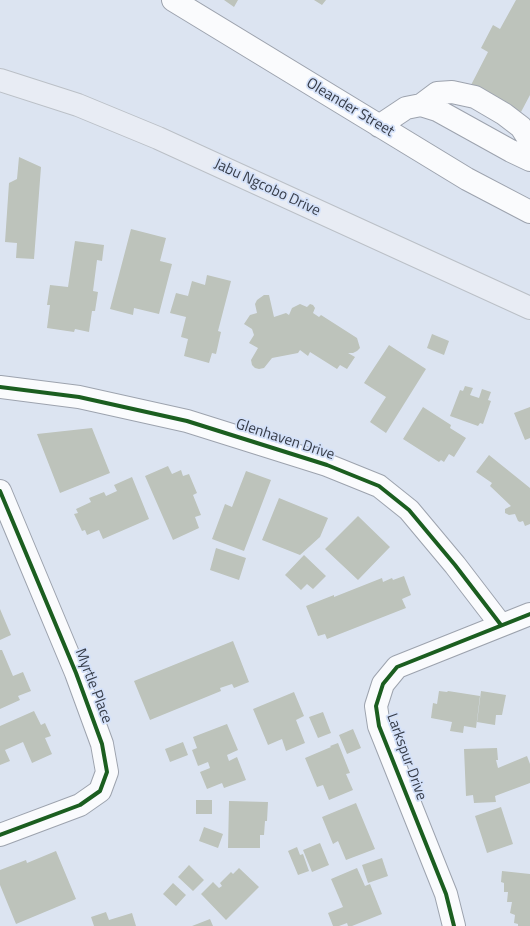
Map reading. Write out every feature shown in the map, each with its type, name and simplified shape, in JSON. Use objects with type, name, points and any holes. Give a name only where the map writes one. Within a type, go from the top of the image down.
[{"type":"main road","name":"Jabu Ngcobo Drive","points":[[0,80],[78,105],[158,138],[530,308]]},
{"type":"street","name":"Oleander Street","points":[[173,0],[467,179],[530,212]]},
{"type":"street","points":[[379,126],[406,108],[421,105],[437,93],[452,92],[475,98],[504,114],[521,127],[530,141]]},
{"type":"street","points":[[421,105],[437,110],[530,160]]},
{"type":"street","name":"Glenhaven Drive","points":[[0,387],[79,397],[187,421],[327,465],[379,486],[409,510],[455,565],[501,625]]},
{"type":"street","name":"Myrtle Place","points":[[0,491],[76,673],[102,744],[107,772],[100,790],[80,805],[0,835]]},
{"type":"street","name":"Larkspur Drive","points":[[454,926],[446,894],[379,726],[376,706],[383,684],[397,667],[530,614]]},
{"type":"building","points":[[224,0],[238,0],[234,7]]},
{"type":"building","points":[[314,0],[326,0],[322,5]]},
{"type":"building","points":[[516,0],[530,0],[530,95],[521,112],[471,85],[488,52],[481,48],[493,25],[500,29]]},
{"type":"building","points":[[19,157],[41,167],[34,259],[16,258],[17,243],[5,242],[9,183],[17,179]]},
{"type":"building","points":[[131,229],[166,238],[160,261],[172,264],[159,314],[134,308],[133,315],[110,309]]},
{"type":"building","points":[[75,241],[104,245],[102,261],[97,260],[93,291],[98,292],[95,311],[92,311],[89,332],[75,329],[74,332],[47,328],[50,305],[47,305],[50,285],[68,287]]},
{"type":"building","points":[[207,275],[231,281],[218,331],[221,332],[216,354],[212,353],[209,363],[184,356],[188,339],[181,337],[186,317],[170,313],[176,293],[188,296],[192,281],[205,285]]},
{"type":"building","points":[[264,295],[269,295],[274,317],[286,313],[289,315],[292,308],[300,304],[307,307],[310,304],[315,308],[313,313],[319,317],[321,315],[357,338],[360,348],[353,353],[348,353],[355,357],[347,369],[340,365],[337,369],[310,352],[308,356],[300,350],[298,353],[272,358],[264,368],[255,368],[252,365],[251,360],[258,348],[249,343],[254,335],[252,329],[244,324],[250,315],[257,313],[255,304],[257,300]]},
{"type":"building","points":[[432,334],[449,341],[444,355],[427,348]]},
{"type":"building","points":[[389,345],[426,369],[386,433],[370,422],[386,397],[364,383]]},
{"type":"building","points":[[465,386],[473,388],[470,395],[479,398],[482,389],[491,392],[488,400],[491,401],[483,424],[480,423],[478,426],[450,416],[460,390],[463,391]]},
{"type":"building","points":[[423,407],[451,425],[450,428],[466,438],[454,457],[449,454],[444,462],[441,460],[439,462],[403,439]]},
{"type":"building","points":[[530,407],[530,438],[525,440],[514,413]]},
{"type":"building","points":[[92,428],[110,473],[60,493],[37,434]]},
{"type":"building","points":[[489,455],[530,488],[530,524],[525,526],[523,521],[518,521],[515,514],[509,515],[505,513],[505,509],[511,506],[490,486],[492,483],[476,472]]},
{"type":"building","points":[[168,466],[172,474],[181,470],[183,476],[189,474],[197,493],[193,495],[201,515],[195,517],[199,528],[173,540],[145,476]]},
{"type":"building","points":[[246,471],[271,480],[244,551],[212,539],[225,504],[232,507]]},
{"type":"building","points":[[132,477],[149,519],[103,539],[99,530],[87,535],[85,530],[82,531],[74,514],[78,513],[76,509],[91,502],[89,498],[104,492],[106,496],[117,491],[114,485]]},
{"type":"building","points":[[279,498],[328,518],[320,537],[300,555],[262,540]]},
{"type":"building","points":[[358,516],[390,547],[358,580],[325,549]]},
{"type":"building","points":[[216,548],[246,558],[239,580],[210,570]]},
{"type":"building","points":[[304,555],[326,576],[313,589],[307,584],[301,590],[285,575]]},
{"type":"building","points":[[404,576],[411,595],[402,599],[406,608],[327,639],[325,634],[318,636],[306,606],[334,595],[334,597],[382,578],[383,582],[392,578],[393,580]]},
{"type":"building","points":[[0,609],[11,635],[0,640]]},
{"type":"building","points":[[233,641],[249,682],[234,688],[232,684],[220,688],[221,691],[150,720],[134,681]]},
{"type":"building","points":[[0,650],[2,650],[13,676],[23,672],[31,691],[18,696],[20,700],[0,709]]},
{"type":"building","points":[[439,691],[480,696],[476,728],[464,726],[463,733],[450,731],[452,722],[431,718],[433,703],[437,704]]},
{"type":"building","points":[[481,691],[506,695],[502,715],[496,715],[495,725],[477,722]]},
{"type":"building","points":[[294,692],[304,716],[296,720],[305,743],[286,751],[282,739],[268,745],[253,709]]},
{"type":"building","points":[[34,711],[41,725],[45,723],[51,736],[45,738],[52,754],[32,763],[23,742],[5,750],[10,761],[0,765],[0,726]]},
{"type":"building","points":[[323,712],[331,733],[318,738],[309,717]]},
{"type":"building","points":[[227,724],[238,750],[227,755],[229,761],[237,757],[246,780],[224,788],[222,783],[207,789],[200,772],[210,768],[208,762],[198,766],[192,750],[197,748],[193,737]]},
{"type":"building","points":[[353,729],[361,748],[347,754],[339,735]]},
{"type":"building","points":[[183,742],[188,755],[170,762],[165,749]]},
{"type":"building","points":[[338,743],[350,773],[346,774],[353,790],[329,800],[323,785],[317,787],[305,758]]},
{"type":"building","points":[[497,748],[498,760],[496,760],[498,768],[527,756],[530,764],[530,783],[495,796],[496,802],[474,803],[473,795],[466,796],[464,749]]},
{"type":"building","points":[[196,800],[212,800],[212,814],[196,814]]},
{"type":"building","points":[[229,801],[268,802],[267,821],[265,821],[264,835],[260,835],[260,848],[228,848]]},
{"type":"building","points":[[356,803],[375,849],[346,860],[338,841],[333,844],[322,817]]},
{"type":"building","points":[[501,807],[513,844],[487,853],[475,816]]},
{"type":"building","points":[[204,827],[223,834],[218,848],[199,841]]},
{"type":"building","points":[[320,843],[329,865],[312,872],[303,850]]},
{"type":"building","points":[[297,847],[300,855],[303,854],[309,871],[298,875],[288,851]]},
{"type":"building","points":[[56,851],[76,899],[16,924],[0,885],[0,870],[26,860],[27,863]]},
{"type":"building","points":[[382,858],[388,876],[368,883],[362,865]]},
{"type":"building","points":[[189,865],[204,880],[193,891],[178,877]]},
{"type":"building","points":[[239,868],[259,887],[226,920],[201,894],[213,882],[219,888],[222,886],[220,883],[231,872],[233,874]]},
{"type":"building","points":[[357,868],[365,886],[370,884],[382,914],[352,926],[348,926],[347,923],[339,926],[333,926],[328,913],[343,907],[331,879]]},
{"type":"building","points":[[502,871],[530,874],[530,926],[518,926],[518,924],[514,923],[515,915],[510,913],[512,902],[507,902],[508,892],[504,892],[504,883],[501,882]]},
{"type":"building","points":[[173,883],[186,895],[176,906],[163,894]]},
{"type":"building","points":[[106,912],[109,920],[132,913],[136,926],[94,926],[91,917]]},
{"type":"building","points":[[210,919],[213,926],[192,926]]},
{"type":"cycle path","points":[[0,387],[79,397],[187,421],[327,465],[379,486],[409,510],[455,565],[501,625]]},
{"type":"cycle path","points":[[0,491],[76,673],[102,744],[107,772],[100,791],[80,805],[0,835]]},
{"type":"cycle path","points":[[454,926],[446,894],[379,726],[376,706],[383,684],[397,667],[530,614]]}]
